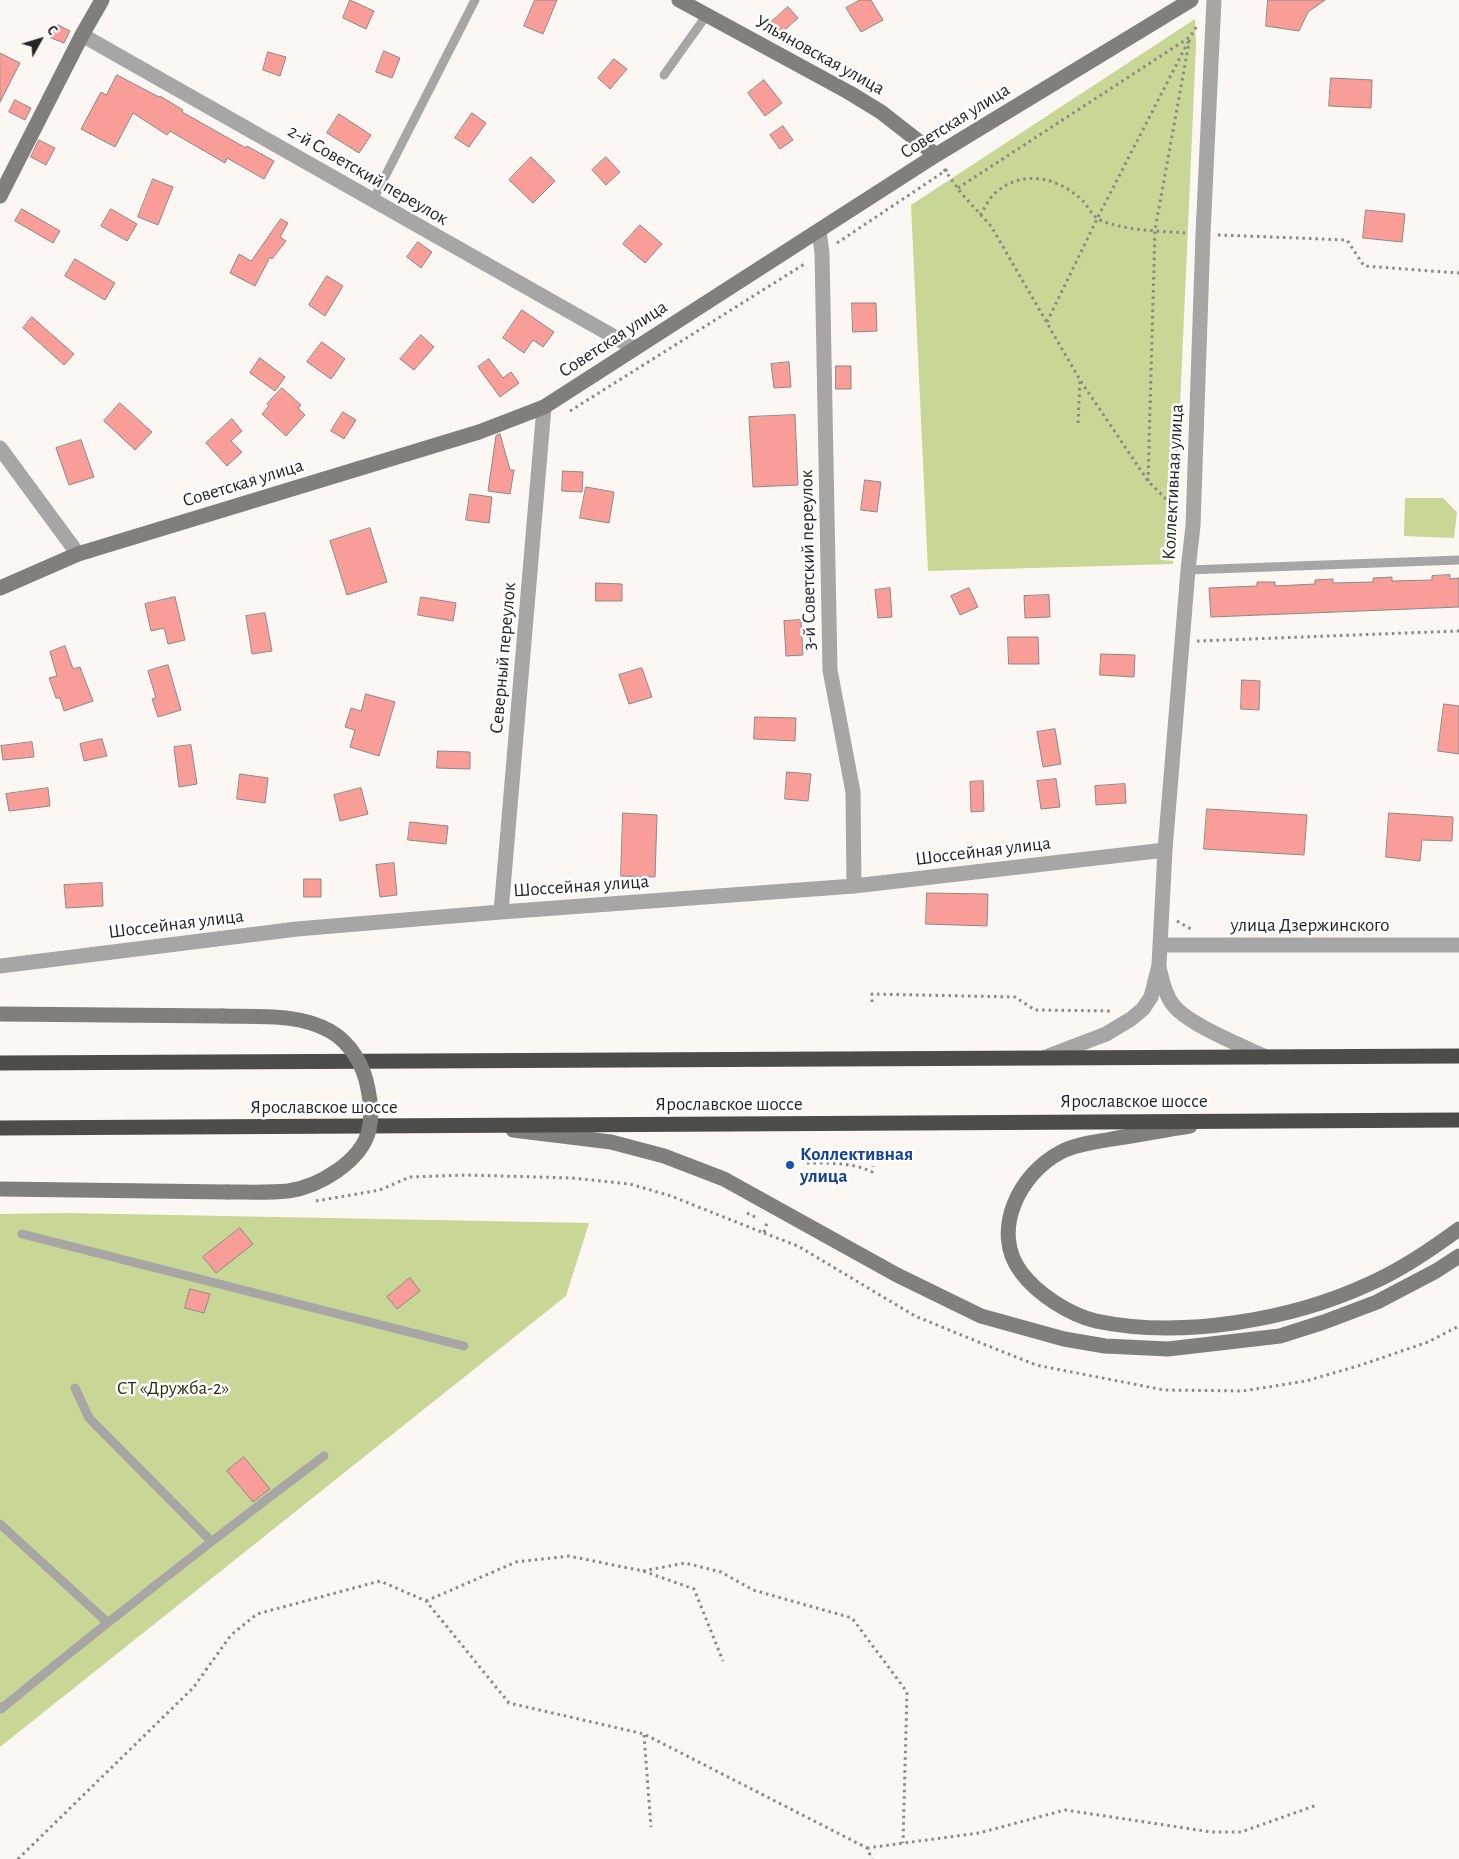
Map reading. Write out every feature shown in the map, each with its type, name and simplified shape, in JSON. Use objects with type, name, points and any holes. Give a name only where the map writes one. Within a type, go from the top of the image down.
[{"type":"highway","points":[[0,1064],[1456,1055]]},
{"type":"highway","name":"Ярославское шоссе","points":[[0,1128],[1459,1120]]},
{"type":"street","points":[[0,196],[82,35],[102,0]]},
{"type":"street","name":"Ульяновская улица","points":[[679,0],[850,93],[881,112],[936,155]]},
{"type":"street","name":"Советская улица","points":[[0,588],[78,554],[479,432],[544,407],[936,155],[1191,0]]},
{"type":"street","name":"Коллективная улица","points":[[1043,1058],[1106,1034],[1131,1019],[1143,1009],[1151,997],[1159,965],[1164,850],[1193,526],[1203,234],[1214,0]]},
{"type":"street","name":"2-й Советский переулок","points":[[82,35],[634,348]]},
{"type":"street","name":"3-й Советский переулок","points":[[820,231],[830,670],[853,792],[854,886]]},
{"type":"street","name":"Северный переулок","points":[[501,912],[544,407]]},
{"type":"street","points":[[0,448],[78,554]]},
{"type":"street","name":"Шоссейная улица","points":[[0,966],[297,929],[854,886],[1164,850]]},
{"type":"street","name":"улица Дзержинского","points":[[1160,945],[1459,945]]},
{"type":"street","name":"Коллективная улица","points":[[1159,965],[1165,991],[1174,1006],[1187,1019],[1266,1057]]},
{"type":"street","points":[[0,1014],[222,1016],[301,1020],[330,1031],[353,1051],[366,1078],[372,1105],[368,1132],[357,1153],[340,1169],[320,1181],[289,1191],[0,1189]]},
{"type":"street","points":[[1220,1121],[1090,1143],[1061,1152],[1036,1170],[1019,1191],[1008,1229],[1011,1251],[1021,1272],[1038,1290],[1059,1306],[1094,1320],[1168,1329],[1221,1324],[1315,1305],[1369,1284],[1424,1254],[1459,1229]]},
{"type":"street","points":[[479,1126],[611,1142],[664,1156],[724,1179],[897,1275],[981,1316],[1064,1339],[1106,1346],[1168,1349],[1280,1336],[1377,1302],[1436,1271],[1459,1256]]},
{"type":"lane","points":[[373,200],[475,0]]},
{"type":"lane","points":[[664,75],[706,16]]},
{"type":"lane","points":[[1188,570],[1459,560]]},
{"type":"lane","points":[[22,1234],[464,1346]]},
{"type":"lane","points":[[75,1388],[89,1418],[211,1541]]},
{"type":"lane","points":[[0,1708],[211,1541],[324,1456]]},
{"type":"lane","points":[[0,1524],[107,1622]]},
{"type":"path","points":[[1047,323],[1097,219],[1199,22]]},
{"type":"path","points":[[958,188],[1190,37]]},
{"type":"path","points":[[1148,480],[1155,230],[1190,37]]},
{"type":"path","points":[[936,155],[958,188],[991,226],[1080,380],[1148,480],[1193,526]]},
{"type":"path","points":[[980,215],[994,193],[1014,181],[1039,178],[1063,185],[1083,201],[1097,219],[1115,225],[1203,234],[1347,240],[1364,266],[1459,273]]},
{"type":"path","points":[[1078,423],[1080,380]]},
{"type":"path","points":[[1182,642],[1459,631]]},
{"type":"path","points":[[872,1002],[872,994],[1015,998],[1035,1010],[1118,1011]]},
{"type":"path","points":[[807,1163],[836,1163],[860,1166],[872,1172],[874,1166]]},
{"type":"path","points":[[314,1201],[380,1190],[410,1177],[476,1175],[572,1178],[630,1184],[671,1196],[764,1232],[767,1222],[747,1213]]},
{"type":"path","points":[[426,1601],[516,1562],[570,1556],[643,1571],[694,1589],[723,1661]]},
{"type":"path","points":[[643,1571],[684,1563],[721,1572],[753,1590],[852,1618],[907,1692],[903,1843]]},
{"type":"path","points":[[18,1859],[193,1688],[231,1635],[258,1614],[380,1581],[426,1601],[509,1703],[644,1734],[867,1848],[979,1833],[1064,1810],[1211,1832],[1241,1832],[1316,1804]]},
{"type":"path","points":[[644,1734],[650,1827]]},
{"type":"path","points":[[867,1848],[872,1859]]},
{"type":"green space","points":[[1195,19],[1196,46],[1173,564],[928,571],[911,205]]},
{"type":"green space","points":[[1405,498],[1443,498],[1457,512],[1454,538],[1404,536]]},
{"type":"green space","name":"СТ «Дружба-2»","points":[[67,1213],[589,1223],[566,1296],[0,1747],[0,1214]]},
{"type":"building","points":[[350,0],[374,11],[366,29],[343,18]]},
{"type":"building","points":[[535,0],[557,0],[543,34],[524,26]]},
{"type":"building","points":[[860,0],[871,0],[883,20],[861,32],[846,8]]},
{"type":"building","points":[[1268,0],[1325,0],[1308,12],[1299,31],[1266,26]]},
{"type":"building","points":[[788,7],[798,18],[779,35],[769,24]]},
{"type":"building","points":[[58,25],[70,31],[64,43],[51,38]]},
{"type":"building","points":[[384,51],[400,58],[392,78],[376,72]]},
{"type":"building","points":[[268,52],[286,57],[280,76],[263,70]]},
{"type":"building","points":[[0,53],[20,63],[0,102]]},
{"type":"building","points":[[614,59],[627,69],[610,89],[598,78]]},
{"type":"building","points":[[117,75],[160,96],[183,110],[182,112],[246,148],[247,146],[274,161],[264,179],[227,158],[225,163],[170,131],[167,135],[133,113],[115,147],[81,129],[101,92],[106,95]]},
{"type":"building","points":[[1331,78],[1372,80],[1371,108],[1329,106]]},
{"type":"building","points":[[764,80],[782,103],[765,116],[748,93]]},
{"type":"building","points":[[15,100],[31,108],[25,120],[9,112]]},
{"type":"building","points":[[472,113],[486,123],[469,147],[455,138]]},
{"type":"building","points":[[339,114],[371,135],[359,153],[327,133]]},
{"type":"building","points":[[783,126],[793,140],[780,149],[770,135]]},
{"type":"building","points":[[39,140],[55,148],[46,165],[31,157]]},
{"type":"building","points":[[531,157],[555,181],[533,203],[509,180]]},
{"type":"building","points":[[606,157],[620,172],[606,185],[592,170]]},
{"type":"building","points":[[153,179],[173,187],[158,225],[138,217]]},
{"type":"building","points":[[22,209],[60,231],[53,243],[15,221]]},
{"type":"building","points":[[111,209],[137,224],[127,241],[101,226]]},
{"type":"building","points":[[1366,210],[1405,214],[1402,242],[1363,238]]},
{"type":"building","points":[[281,219],[288,223],[280,237],[286,241],[272,259],[270,257],[255,286],[230,273],[239,254],[251,261]]},
{"type":"building","points":[[640,225],[662,244],[645,263],[623,244]]},
{"type":"building","points":[[418,242],[432,252],[421,268],[407,257]]},
{"type":"building","points":[[75,259],[115,283],[105,300],[65,276]]},
{"type":"building","points":[[327,276],[343,286],[325,316],[309,305]]},
{"type":"building","points":[[852,303],[876,303],[877,331],[853,332]]},
{"type":"building","points":[[522,310],[554,332],[543,347],[533,340],[524,353],[503,338]]},
{"type":"building","points":[[32,317],[74,354],[64,365],[23,328]]},
{"type":"building","points":[[421,335],[434,347],[414,370],[400,359]]},
{"type":"building","points":[[322,342],[345,359],[331,379],[307,362]]},
{"type":"building","points":[[260,358],[285,377],[275,391],[250,373]]},
{"type":"building","points":[[489,359],[503,378],[511,372],[519,383],[500,397],[478,367]]},
{"type":"building","points":[[789,362],[791,387],[774,388],[771,364]]},
{"type":"building","points":[[836,366],[851,366],[851,389],[836,389]]},
{"type":"building","points":[[282,388],[301,405],[298,408],[305,415],[286,436],[262,414],[269,406],[267,404]]},
{"type":"building","points":[[120,403],[152,432],[135,450],[104,421]]},
{"type":"building","points":[[343,412],[356,420],[344,439],[331,431]]},
{"type":"building","points":[[795,415],[798,485],[753,487],[749,417]]},
{"type":"building","points":[[232,419],[242,431],[231,441],[242,452],[227,466],[206,443]]},
{"type":"building","points":[[500,434],[510,470],[514,470],[510,494],[488,491],[496,436]]},
{"type":"building","points":[[81,440],[94,477],[69,485],[56,448]]},
{"type":"building","points":[[563,471],[583,472],[582,492],[562,491]]},
{"type":"building","points":[[865,480],[881,482],[877,512],[861,510]]},
{"type":"building","points":[[586,487],[614,492],[609,523],[580,518]]},
{"type":"building","points":[[470,494],[492,497],[489,523],[466,520]]},
{"type":"building","points":[[370,528],[387,582],[347,595],[330,541]]},
{"type":"building","points":[[1450,575],[1450,579],[1459,578],[1459,607],[1211,617],[1209,588],[1257,586],[1257,582],[1275,582],[1275,586],[1315,584],[1315,580],[1333,579],[1333,583],[1373,582],[1373,578],[1392,577],[1392,581],[1432,580],[1432,576]]},
{"type":"building","points":[[596,583],[622,584],[622,601],[596,601]]},
{"type":"building","points":[[890,588],[892,617],[878,618],[875,590]]},
{"type":"building","points":[[969,588],[978,607],[960,615],[951,596]]},
{"type":"building","points":[[1049,595],[1050,617],[1025,618],[1024,596]]},
{"type":"building","points":[[175,597],[185,640],[168,644],[164,628],[151,631],[145,604]]},
{"type":"building","points":[[421,597],[456,603],[453,621],[418,615]]},
{"type":"building","points":[[265,613],[272,651],[252,654],[246,616]]},
{"type":"building","points":[[801,620],[803,655],[786,656],[784,621]]},
{"type":"building","points":[[1008,637],[1038,637],[1039,664],[1009,664]]},
{"type":"building","points":[[65,646],[73,669],[80,667],[93,701],[64,711],[60,698],[56,698],[49,678],[57,676],[50,652]]},
{"type":"building","points":[[1101,654],[1135,655],[1134,677],[1100,675]]},
{"type":"building","points":[[168,665],[181,710],[158,717],[152,699],[156,698],[148,671]]},
{"type":"building","points":[[642,668],[652,697],[629,704],[619,675]]},
{"type":"building","points":[[1242,680],[1260,681],[1259,710],[1241,709]]},
{"type":"building","points":[[366,694],[395,702],[379,756],[350,747],[355,730],[345,727],[351,708],[361,711]]},
{"type":"building","points":[[1444,704],[1459,706],[1459,754],[1438,751]]},
{"type":"building","points":[[755,717],[796,718],[795,741],[754,739]]},
{"type":"building","points":[[1055,729],[1061,764],[1043,767],[1037,732]]},
{"type":"building","points":[[102,739],[107,756],[84,761],[80,744]]},
{"type":"building","points":[[32,742],[34,757],[3,760],[1,746]]},
{"type":"building","points":[[191,745],[197,784],[179,787],[174,747]]},
{"type":"building","points":[[438,751],[470,752],[470,769],[437,768]]},
{"type":"building","points":[[787,772],[811,774],[808,801],[785,799]]},
{"type":"building","points":[[240,774],[268,778],[265,803],[237,799]]},
{"type":"building","points":[[1056,779],[1060,807],[1041,809],[1037,781]]},
{"type":"building","points":[[983,781],[984,811],[971,812],[970,782]]},
{"type":"building","points":[[1125,784],[1126,803],[1096,805],[1095,786]]},
{"type":"building","points":[[48,788],[50,806],[9,811],[6,794]]},
{"type":"building","points":[[361,788],[368,814],[340,821],[334,795]]},
{"type":"building","points":[[1207,809],[1307,815],[1304,855],[1204,849]]},
{"type":"building","points":[[623,813],[657,815],[655,877],[621,876]]},
{"type":"building","points":[[1389,813],[1453,817],[1452,841],[1422,840],[1420,861],[1386,857]]},
{"type":"building","points":[[410,822],[448,826],[446,844],[408,840]]},
{"type":"building","points":[[394,863],[397,895],[380,897],[376,865]]},
{"type":"building","points":[[304,879],[321,879],[321,897],[304,897]]},
{"type":"building","points":[[102,883],[103,906],[66,908],[64,885]]},
{"type":"building","points":[[927,893],[988,894],[987,926],[926,924]]},
{"type":"building","points":[[240,1228],[253,1244],[216,1273],[203,1257]]},
{"type":"building","points":[[410,1278],[420,1291],[397,1309],[387,1297]]},
{"type":"building","points":[[190,1289],[210,1294],[204,1313],[185,1308]]},
{"type":"building","points":[[244,1457],[270,1489],[253,1502],[227,1471]]},
{"type":"place","name":"Коллективная улица","points":[[790,1165]]}]
